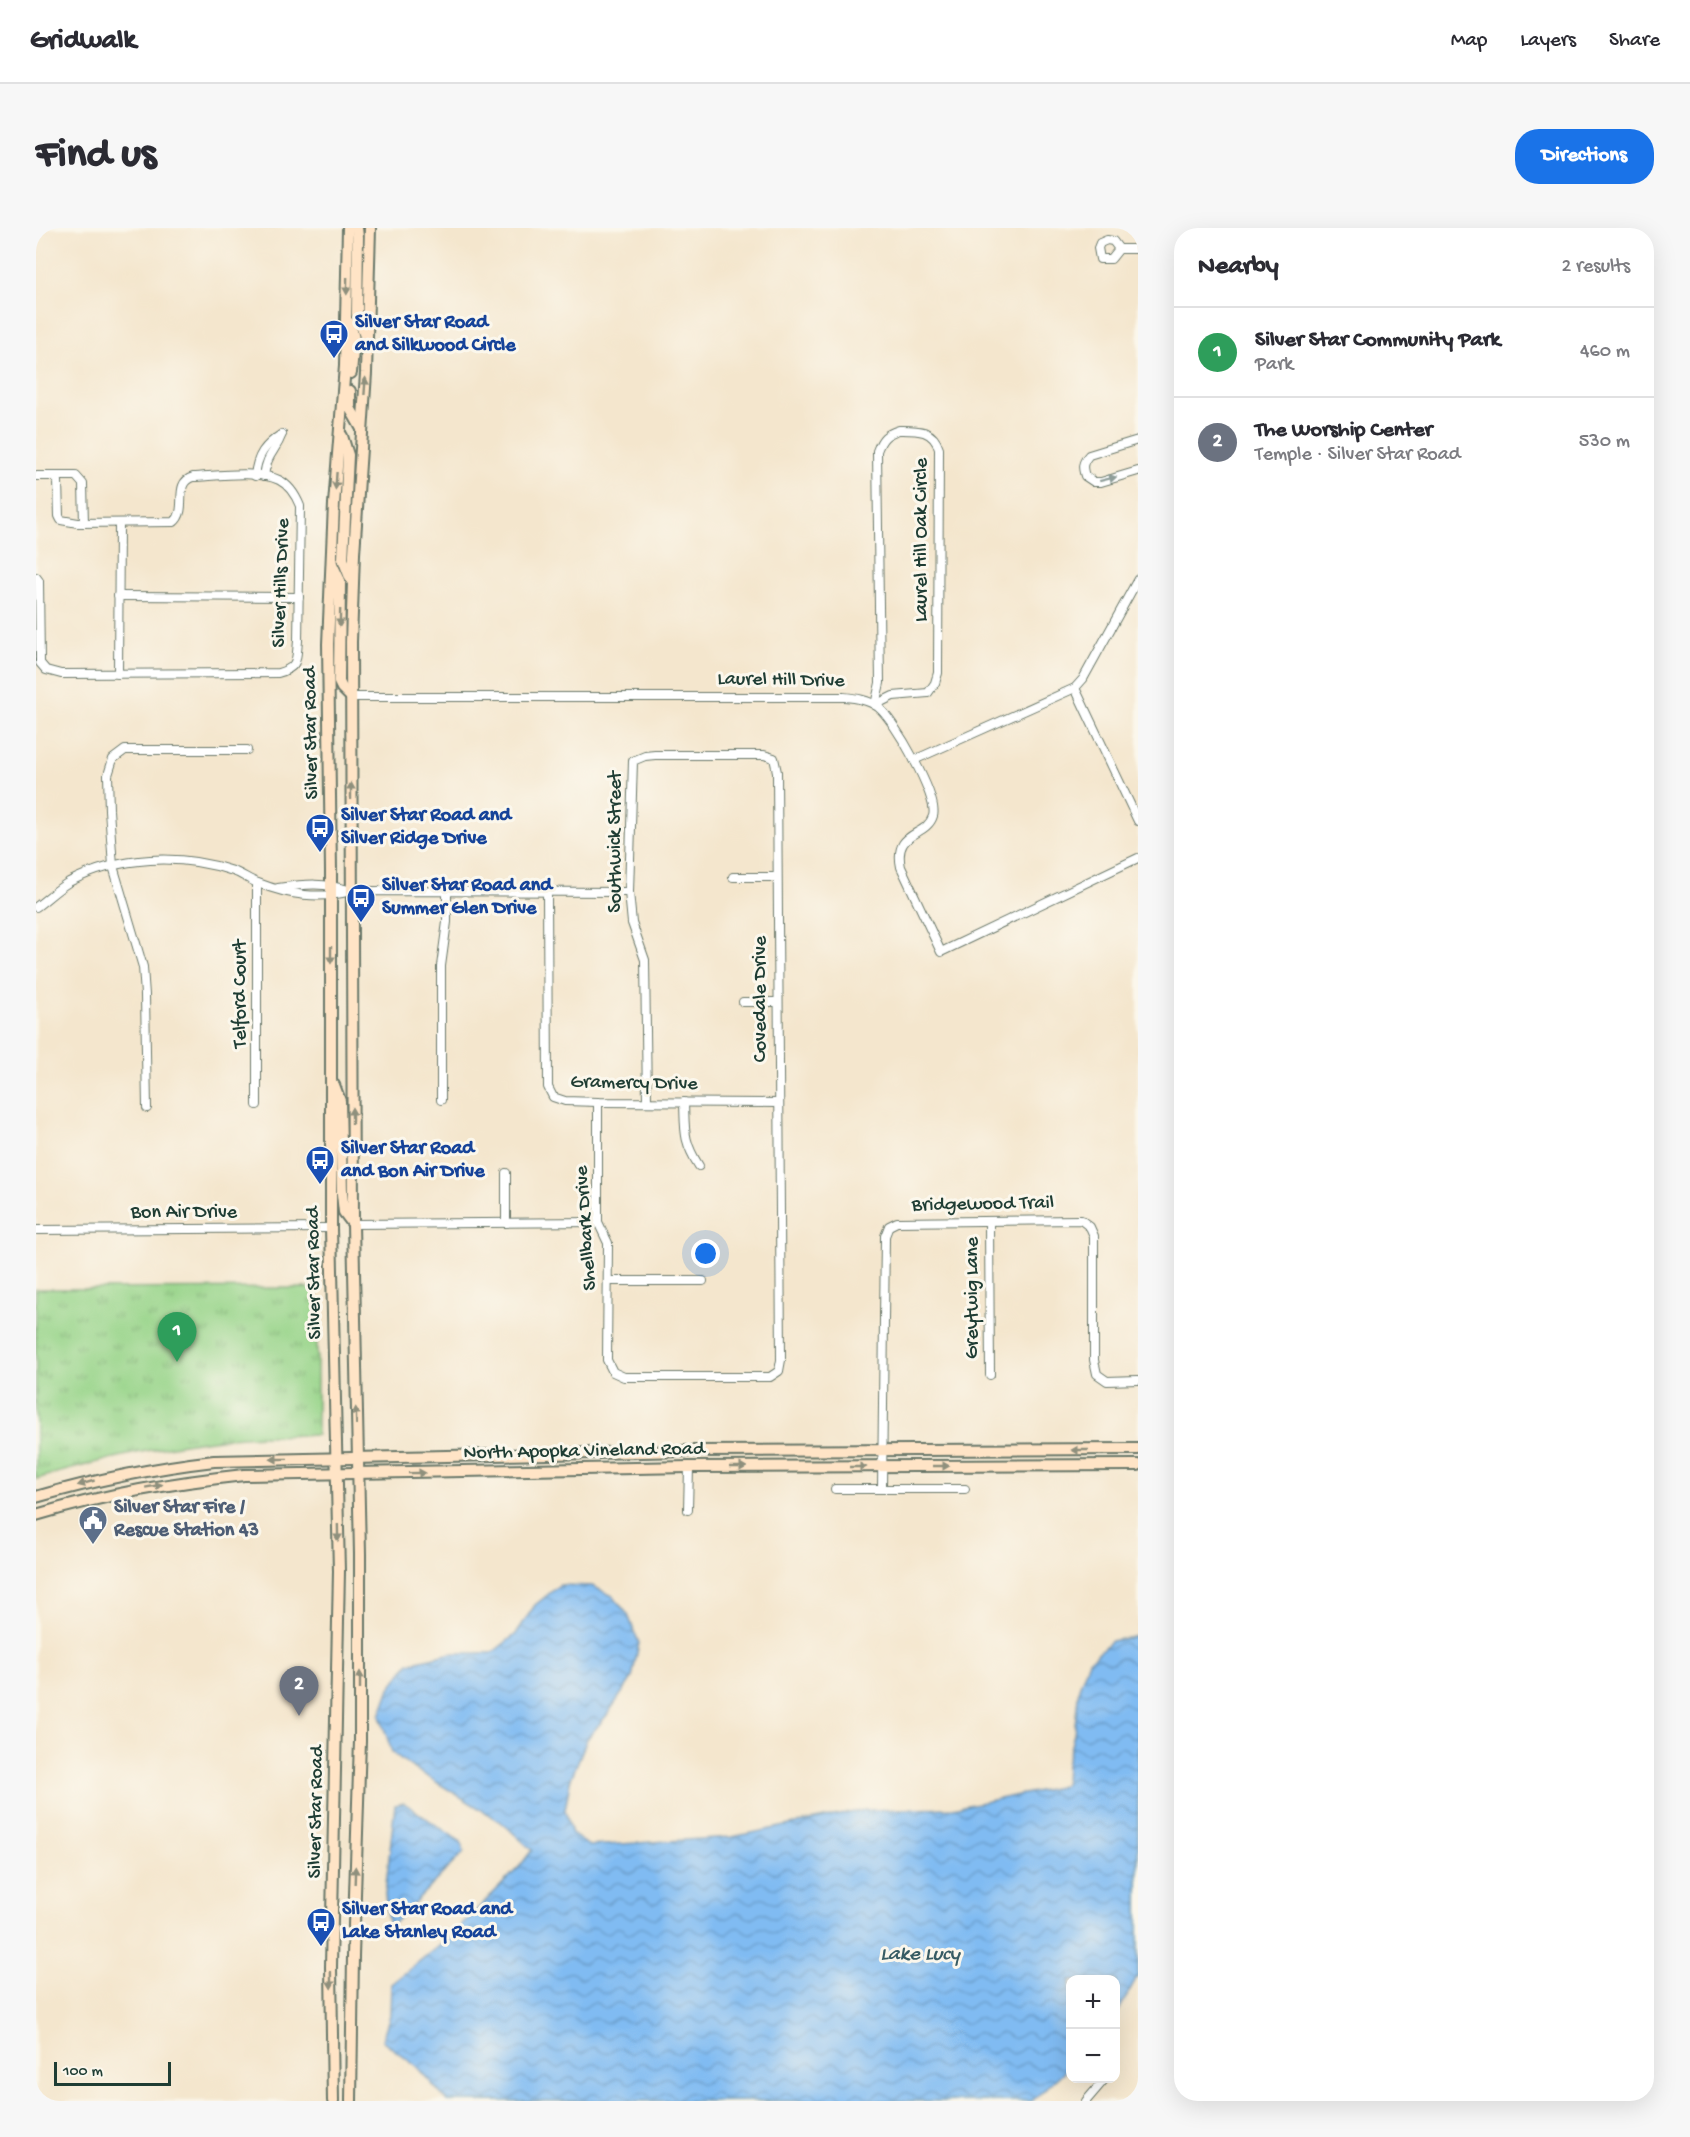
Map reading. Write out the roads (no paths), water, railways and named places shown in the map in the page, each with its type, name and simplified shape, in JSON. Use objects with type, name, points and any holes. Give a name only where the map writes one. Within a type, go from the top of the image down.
[{"type":"main road","name":"Silver Star Road","points":[[333,2101],[331,1967],[338,1639],[337,1458],[331,1228],[328,644],[346,311],[348,228]]},
{"type":"main road","points":[[357,228],[357,314],[367,342]]},
{"type":"main road","name":"Silver Star Road","points":[[351,2101],[360,1741],[358,1458],[353,1224],[351,697],[353,586],[367,342],[370,228]]},
{"type":"main road","points":[[346,311],[354,339],[350,408],[362,429]]},
{"type":"main road","points":[[340,429],[348,454],[343,559],[353,586]]},
{"type":"main road","points":[[331,561],[340,581],[339,682],[351,697]]},
{"type":"main road","points":[[331,1077],[340,1101],[344,1212],[353,1224]]},
{"type":"main road","name":"North Apopka Vineland Road","points":[[36,1497],[100,1479],[164,1466],[214,1461],[678,1451],[1138,1449]]},
{"type":"main road","name":"North Apopka Vineland Road","points":[[36,1515],[120,1492],[185,1481],[244,1475],[688,1467],[1138,1465]]},
{"type":"street","points":[[1119,249],[1138,249]]},
{"type":"street","name":"Laurel Hill Oak Circle","points":[[899,430],[921,430],[937,441],[939,449],[938,672],[935,683],[928,693],[893,696],[875,705],[879,683],[878,451],[881,440],[888,434],[899,430]]},
{"type":"street","points":[[255,476],[256,464],[261,452],[282,434],[279,444],[266,461],[264,476]]},
{"type":"street","points":[[1138,440],[1089,455],[1083,462],[1085,476],[1094,482],[1138,471]]},
{"type":"street","points":[[36,476],[76,476],[83,484],[84,523]]},
{"type":"street","name":"Silver Hills Drive","points":[[36,577],[39,581],[40,663],[46,670],[61,674],[278,673],[291,670],[296,663],[300,506],[295,495],[280,481],[264,476],[186,479],[183,484],[180,514],[174,522],[84,523],[61,520],[59,486],[54,476]]},
{"type":"street","points":[[118,674],[119,523]]},
{"type":"street","points":[[914,760],[1075,688],[1083,679],[1138,579]]},
{"type":"street","points":[[118,596],[299,597]]},
{"type":"street","points":[[1075,688],[1138,820]]},
{"type":"street","name":"Laurel Hill Drive","points":[[351,697],[843,697],[860,699],[875,705]]},
{"type":"street","points":[[875,705],[885,713],[914,760],[933,805],[933,816],[929,824],[910,836],[901,848],[899,858],[901,867],[941,952],[1138,858]]},
{"type":"street","points":[[147,1108],[143,967],[114,866],[108,775],[113,759],[125,750],[247,750]]},
{"type":"street","name":"Covedale Drive","points":[[633,761],[655,755],[764,755],[774,758],[777,772],[781,1360],[780,1371],[770,1377]]},
{"type":"street","name":"Southwick Street","points":[[633,761],[629,892],[632,923],[645,960],[647,1101]]},
{"type":"street","points":[[36,906],[66,884],[84,875],[114,866],[166,859],[200,862],[235,872],[257,883],[307,897],[331,897],[351,891]]},
{"type":"street","points":[[733,878],[777,877]]},
{"type":"street","name":"Telford Court","points":[[257,883],[257,1105]]},
{"type":"street","points":[[274,888],[306,884],[331,885],[351,891],[629,892]]},
{"type":"street","name":"Gramercy Drive","points":[[547,891],[548,1087],[553,1097],[565,1101],[598,1102],[778,1103]]},
{"type":"street","points":[[441,1100],[441,966],[447,922],[447,892]]},
{"type":"street","points":[[743,1002],[777,1002]]},
{"type":"street","name":"Shellbark Drive","points":[[598,1102],[598,1222],[608,1243],[608,1360],[613,1372],[624,1377],[770,1377]]},
{"type":"street","points":[[684,1102],[685,1137],[689,1150],[699,1166]]},
{"type":"street","points":[[506,1173],[506,1223]]},
{"type":"street","name":"Bridgewood Trail","points":[[882,1489],[885,1236],[889,1226],[897,1222],[1081,1220],[1090,1227],[1094,1236],[1094,1360],[1097,1374],[1107,1381],[1138,1380]]},
{"type":"street","name":"Greytwig Lane","points":[[989,1221],[990,1376]]},
{"type":"street","points":[[353,1224],[598,1222]]},
{"type":"street","name":"Bon Air Drive","points":[[36,1230],[331,1228]]},
{"type":"street","points":[[609,1281],[703,1281]]},
{"type":"street","points":[[688,1467],[688,1510]]},
{"type":"street","points":[[835,1489],[965,1489]]},
{"type":"street","points":[[1086,2101],[1101,2083]]},
{"type":"water","name":"Lake Lucy","points":[[560,1585],[592,1586],[613,1596],[628,1615],[639,1643],[632,1678],[607,1715],[587,1739],[570,1781],[565,1810],[572,1834],[589,1846],[732,1837],[864,1810],[953,1808],[1059,1787],[1065,1784],[1079,1688],[1089,1661],[1111,1641],[1138,1636],[1138,1975],[1120,2009],[1120,1975],[1066,1975],[1066,2070],[1032,2101],[447,2101],[417,2067],[382,2040],[390,2015],[391,1984],[452,1935],[520,1866],[532,1850],[500,1821],[410,1766],[392,1752],[380,1716],[390,1688],[409,1663],[452,1653],[492,1653],[516,1634],[535,1605]]},
{"type":"water","points":[[404,1803],[461,1842],[464,1852],[394,1923],[388,1923],[385,1894],[395,1805]]},
{"type":"place","name":"Silver Star Road and Silkwood Circle","points":[[334,360]]},
{"type":"place","name":"Silver Star Road and Silver Ridge Drive","points":[[320,854]]},
{"type":"place","name":"Silver Star Road and Summer Glen Drive","points":[[361,924]]},
{"type":"place","name":"Silver Star Road and Bon Air Drive","points":[[320,1186]]},
{"type":"place","name":"Silver Star Community Park","points":[[177,1362]]},
{"type":"place","name":"Silver Star Fire / Rescue Station 43","points":[[93,1546]]},
{"type":"place","name":"The Worship Center","points":[[299,1716]]},
{"type":"place","name":"Silver Star Road and Lake Stanley Road","points":[[321,1948]]}]
